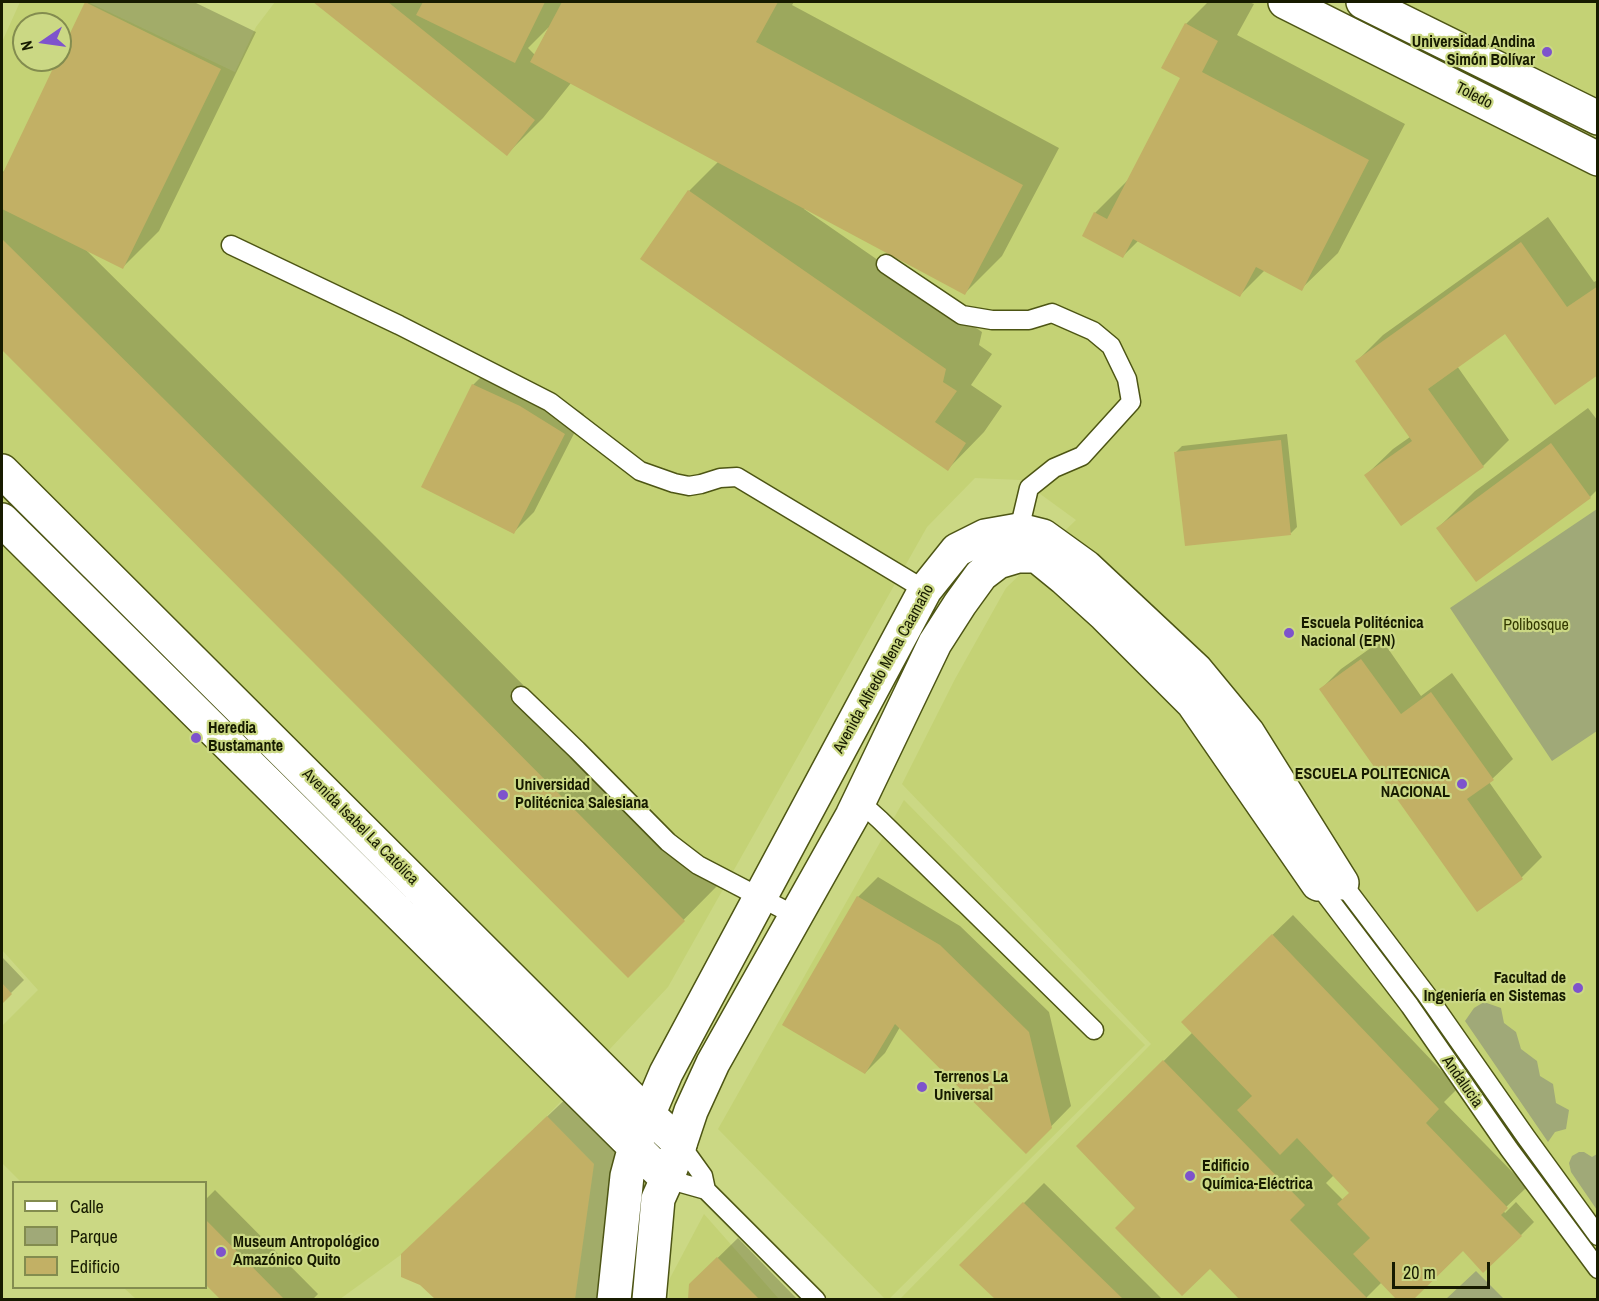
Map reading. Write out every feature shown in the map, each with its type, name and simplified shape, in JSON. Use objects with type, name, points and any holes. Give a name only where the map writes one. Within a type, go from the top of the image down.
[{"type":"street","name":"Toledo","points":[[1285,2],[1598,159]]},
{"type":"street","points":[[1362,2],[1598,118]]},
{"type":"street","name":"Avenida Isabel La Católica","points":[[2,471],[633,1100],[680,1144]]},
{"type":"street","name":"Avenida Isabel La Católica","points":[[2,520],[667,1179]]},
{"type":"street","name":"Avenida Alfredo Mena Caamaño","points":[[649,1299],[658,1199],[691,1111],[713,1064],[859,801],[935,644],[981,575],[991,549],[1019,530],[1043,536],[1086,567],[1196,670],[1248,732],[1325,876]]},
{"type":"street","name":"Avenida Alfredo Mena Caamaño","points":[[614,1299],[627,1176],[634,1146],[666,1073],[925,590],[957,550],[991,549],[1018,556],[1037,556],[1106,615],[1193,704],[1325,876]]},
{"type":"lane","points":[[231,245],[399,325],[550,402],[640,471],[689,486],[720,478],[736,477],[925,590]]},
{"type":"lane","points":[[886,264],[962,315],[992,320],[1029,320],[1052,313],[1093,332],[1111,346],[1127,379],[1131,402],[1082,456],[1054,468],[1029,488],[1019,530]]},
{"type":"lane","points":[[521,696],[578,750],[668,842],[698,866],[796,916]]},
{"type":"lane","points":[[859,801],[1094,1030]]},
{"type":"lane","name":"Andalucia","points":[[1325,876],[1426,994],[1598,1236]]},
{"type":"lane","name":"Andalucia","points":[[1325,876],[1381,966],[1509,1149],[1598,1269]]},
{"type":"lane","name":"Avenida Isabel La Católica","points":[[680,1144],[703,1176],[706,1190]]},
{"type":"lane","name":"Avenida Isabel La Católica","points":[[667,1179],[706,1190],[816,1299]]},
{"type":"shaded area","points":[[20,2],[88,2],[235,72],[256,27],[275,2],[1269,2],[1597,172],[1597,1299],[900,1299],[1151,1044],[902,784],[955,679],[1006,588],[1076,520],[1021,480],[975,478],[927,527],[668,987],[547,1116],[402,1254],[340,1299],[136,1299],[125,1289],[207,1289],[207,1181],[20,1181],[2,1163],[2,1026],[38,990],[2,950],[2,42],[12,20],[12,72],[72,72],[72,12],[16,12]]},
{"type":"shaded area","name":"Universidad Andina Simón Bolívar","points":[[1396,2],[1597,2],[1597,103]]},
{"type":"shaded area","name":"Terrenos La Universal","points":[[904,800],[1145,1045],[889,1299],[885,1299],[718,1129]]},
{"type":"shaded area","points":[[704,1214],[779,1299],[669,1300],[669,1280]]},
{"type":"green space","name":"Polibosque","points":[[1597,509],[1597,731],[1552,761],[1450,608]]},
{"type":"green space","points":[[1484,1002],[1501,1008],[1504,1023],[1516,1032],[1521,1049],[1537,1061],[1540,1076],[1553,1084],[1556,1103],[1569,1110],[1566,1129],[1555,1132],[1548,1142],[1465,1021],[1474,1008]]},
{"type":"green space","points":[[1579,1152],[1592,1157],[1597,1154],[1597,1210],[1571,1172],[1569,1163],[1572,1156]]},
{"type":"green space","points":[[1476,1271],[1504,1299],[1446,1299]]},
{"type":"building","points":[[85,2],[221,69],[123,269],[2,209],[2,175],[51,72],[72,72],[72,29]]},
{"type":"building","points":[[313,2],[388,2],[535,120],[507,156]]},
{"type":"building","points":[[423,2],[545,2],[515,63],[416,15]]},
{"type":"building","points":[[562,2],[778,2],[756,42],[1023,185],[965,295],[530,62]]},
{"type":"building","points":[[1185,23],[1218,41],[1202,72],[1369,160],[1302,291],[1256,267],[1240,297],[1133,239],[1123,258],[1082,236],[1094,212],[1107,219],[1180,78],[1161,68]]},
{"type":"building","points":[[688,190],[946,369],[943,382],[957,391],[935,422],[966,443],[948,471],[640,259]]},
{"type":"building","points":[[2,239],[339,572],[685,921],[628,978],[2,350]]},
{"type":"building","points":[[1521,242],[1567,307],[1598,286],[1598,375],[1555,405],[1505,334],[1428,389],[1484,467],[1401,526],[1364,475],[1412,441],[1355,361]]},
{"type":"building","points":[[472,384],[520,406],[565,434],[514,534],[421,487]]},
{"type":"building","points":[[1281,440],[1291,535],[1185,546],[1174,452]]},
{"type":"building","points":[[1551,443],[1591,498],[1476,582],[1436,528]]},
{"type":"building","points":[[1361,659],[1401,714],[1431,692],[1494,780],[1467,799],[1523,879],[1477,912],[1319,689]]},
{"type":"building","points":[[857,896],[940,945],[1029,1032],[1052,1128],[1026,1154],[895,1024],[865,1074],[782,1025]]},
{"type":"building","points":[[1272,934],[1439,1109],[1426,1123],[1508,1208],[1501,1215],[1522,1236],[1483,1273],[1463,1251],[1414,1299],[1396,1299],[1353,1254],[1370,1238],[1337,1204],[1349,1193],[1297,1138],[1280,1155],[1237,1110],[1252,1096],[1181,1022]]},
{"type":"building","points":[[2,983],[12,994],[2,1004]]},
{"type":"building","name":"Edificio Química-Eléctrica","points":[[1163,1060],[1305,1205],[1290,1220],[1368,1299],[1239,1299],[1210,1269],[1182,1296],[1115,1228],[1135,1208],[1076,1146]]},
{"type":"building","points":[[547,1116],[594,1164],[575,1299],[435,1299],[420,1285],[401,1277],[401,1254]]},
{"type":"building","points":[[1023,1202],[1123,1299],[995,1299],[959,1265]]},
{"type":"building","name":"Museum Antropológico Amazónico Quito","points":[[207,1221],[284,1299],[220,1299],[207,1286]]},
{"type":"building","points":[[717,1257],[759,1299],[688,1299],[689,1284]]},
{"type":"place","name":"Universidad Andina Simón Bolívar","points":[[1547,52]]},
{"type":"place","name":"Escuela Politécnica Nacional (EPN)","points":[[1289,633]]},
{"type":"place","name":"Heredia Bustamante","points":[[196,738]]},
{"type":"place","name":"ESCUELA POLITECNICA NACIONAL","points":[[1462,784]]},
{"type":"place","name":"Universidad Politécnica Salesiana","points":[[503,795]]},
{"type":"place","name":"Facultad de Ingeniería en Sistemas","points":[[1578,988]]},
{"type":"place","name":"Terrenos La Universal","points":[[922,1087]]},
{"type":"place","name":"Edificio Química-Eléctrica","points":[[1190,1176]]},
{"type":"place","name":"Museum Antropológico Amazónico Quito","points":[[221,1252]]}]
